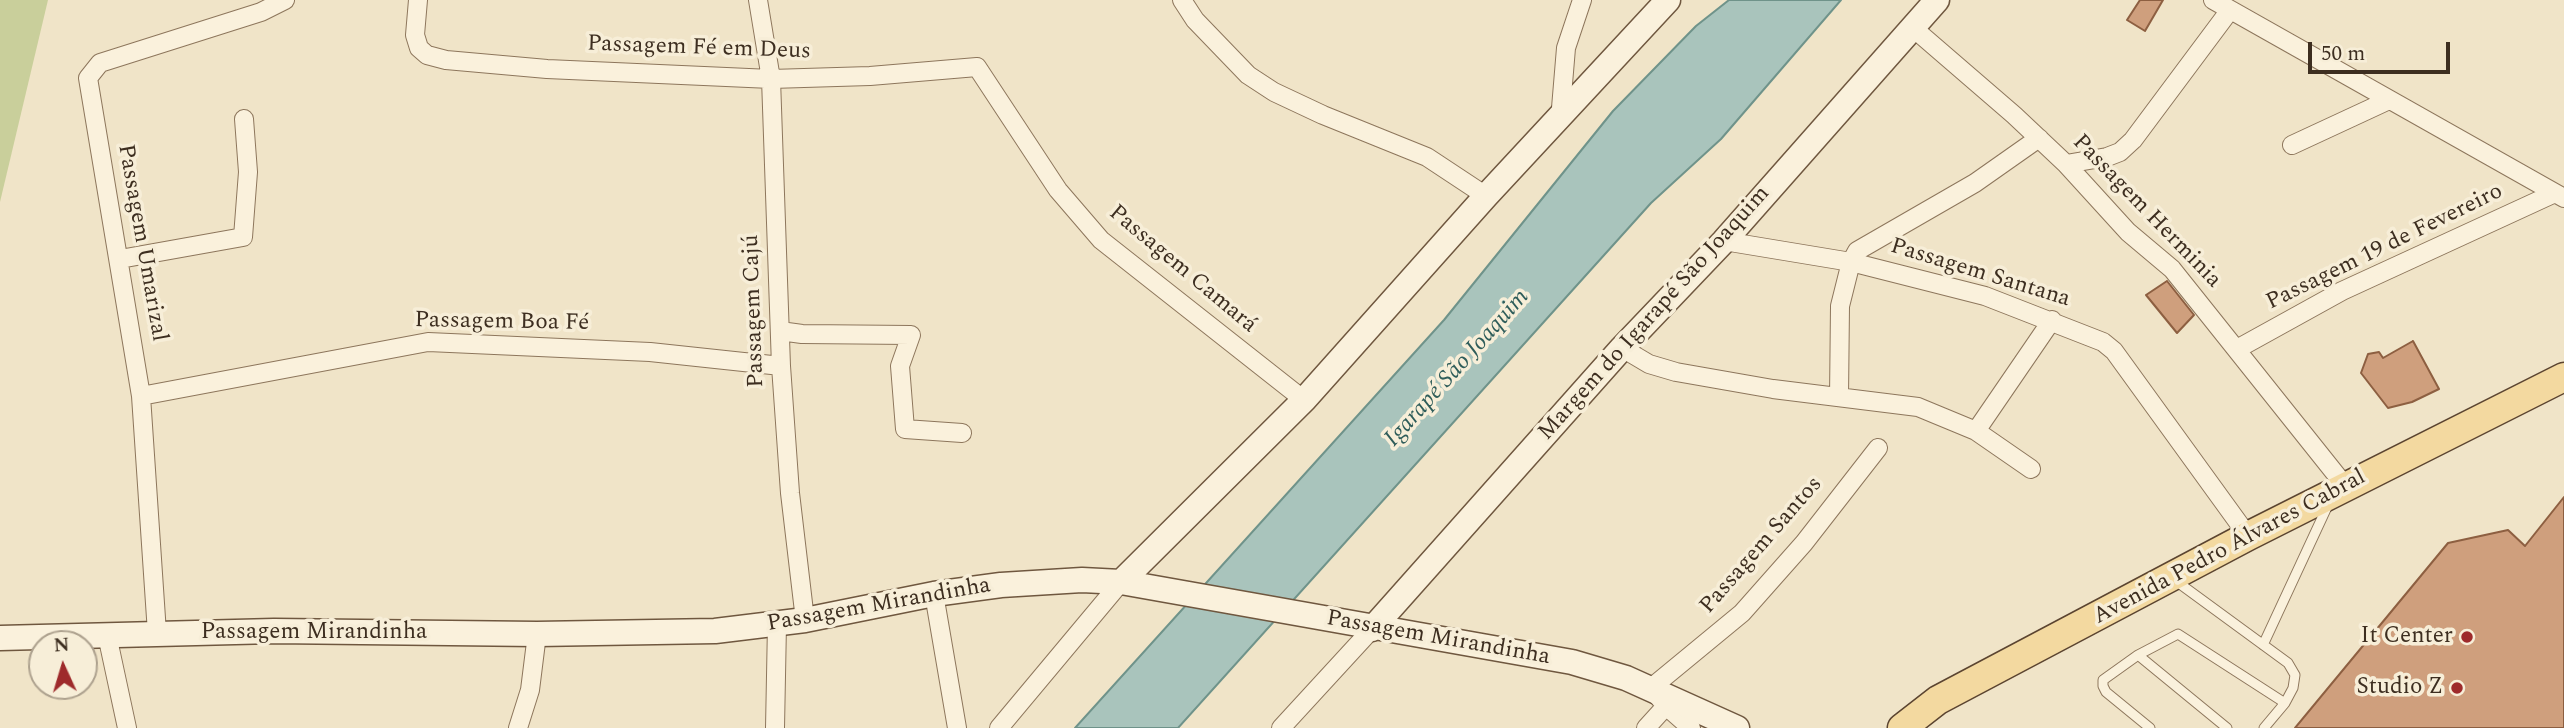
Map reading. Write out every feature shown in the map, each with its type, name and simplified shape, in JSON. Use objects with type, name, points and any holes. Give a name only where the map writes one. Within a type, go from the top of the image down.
[{"type":"main road","name":"Avenida Pedro Álvares Cabral","points":[[1906,727],[1938,700],[2248,536],[2564,377]]},
{"type":"street","name":"Passagem Umarizal","points":[[156,633],[141,396],[120,258],[88,84],[92,69],[105,61],[261,12],[285,0]]},
{"type":"street","name":"Passagem Fé em Deus","points":[[418,0],[415,35],[419,48],[427,55],[446,60],[547,69],[771,79],[870,76],[970,66]]},
{"type":"street","name":"Passagem Cajú","points":[[758,0],[771,79],[781,366],[790,493],[805,620]]},
{"type":"street","points":[[1182,0],[1222,50],[1256,81],[1323,115],[1427,157],[1486,196]]},
{"type":"street","points":[[1560,120],[1566,48],[1582,0]]},
{"type":"street","points":[[999,728],[1129,583],[1304,400],[1486,196],[1560,120],[1668,0]]},
{"type":"street","name":"Margem do Igarapé São Joaquim","points":[[1373,629],[1622,348],[1724,241],[1937,0]]},
{"type":"street","points":[[2213,0],[2559,195]]},
{"type":"street","points":[[2066,164],[2107,157],[2120,152],[2133,140],[2230,10]]},
{"type":"street","name":"Passagem Herminia","points":[[1912,27],[2039,138],[2128,232],[2185,283],[2237,349],[2339,490]]},
{"type":"street","name":"Passagem Camará","points":[[970,66],[983,72],[1058,190],[1101,240],[1304,400]]},
{"type":"street","points":[[2292,145],[2389,100]]},
{"type":"street","points":[[120,258],[243,237],[248,172],[244,119]]},
{"type":"street","points":[[1839,397],[1840,306],[1851,262],[1857,251],[1870,241],[1975,183],[2039,138]]},
{"type":"street","name":"Passagem 19 de Fevereiro","points":[[2237,349],[2342,291],[2559,195]]},
{"type":"street","name":"Passagem Santana","points":[[1724,241],[1851,262],[1985,296],[2089,335],[2114,351],[2248,536]]},
{"type":"street","points":[[1976,431],[2052,320]]},
{"type":"street","points":[[780,331],[802,334],[911,335],[900,366],[905,429],[962,433]]},
{"type":"street","name":"Passagem Boa Fé","points":[[141,396],[428,342],[650,352],[781,366]]},
{"type":"street","points":[[1622,348],[1649,364],[1676,372],[1773,389],[1919,407],[1976,431],[2031,469]]},
{"type":"street","name":"Passagem Santos","points":[[1646,728],[1659,697],[1742,613],[1804,543],[1878,449]]},
{"type":"street","name":"Passagem Mirandinha","points":[[0,638],[156,633],[537,634],[715,631],[805,620],[934,594],[1032,582],[1129,583],[1373,629],[1572,662],[1737,728]]},
{"type":"street","points":[[934,594],[957,728]]},
{"type":"street","points":[[775,728],[777,624]]},
{"type":"street","points":[[1281,728],[1373,629]]},
{"type":"street","points":[[518,728],[530,690],[537,634]]},
{"type":"street","points":[[107,635],[127,728]]},
{"type":"street","points":[[1659,697],[1691,728]]},
{"type":"lane","points":[[2263,645],[2339,490]]},
{"type":"lane","points":[[2172,578],[2288,663],[2295,675],[2293,688],[2285,703],[2264,728]]},
{"type":"lane","points":[[2150,728],[2106,692],[2104,680],[2138,655],[2178,634],[2285,703]]},
{"type":"lane","points":[[2138,655],[2227,728]]},
{"type":"green space","points":[[0,0],[48,0],[0,202]]},
{"type":"water","name":"Igarapé São Joaquim","points":[[1729,0],[1841,0],[1721,139],[1651,203],[1178,728],[1075,728],[1444,320],[1613,111],[1696,26]]},
{"type":"building","points":[[2140,0],[2163,0],[2145,31],[2127,20]]},
{"type":"building","points":[[2167,281],[2194,315],[2177,333],[2146,295]]},
{"type":"building","points":[[2413,341],[2439,389],[2412,402],[2388,408],[2361,373],[2368,354],[2379,352],[2383,358]]},
{"type":"building","name":"It Center","points":[[2564,497],[2564,728],[2295,728],[2448,543],[2508,530],[2525,546]]},
{"type":"place","name":"It Center","points":[[2467,637]]},
{"type":"place","name":"Studio Z","points":[[2457,688]]}]
